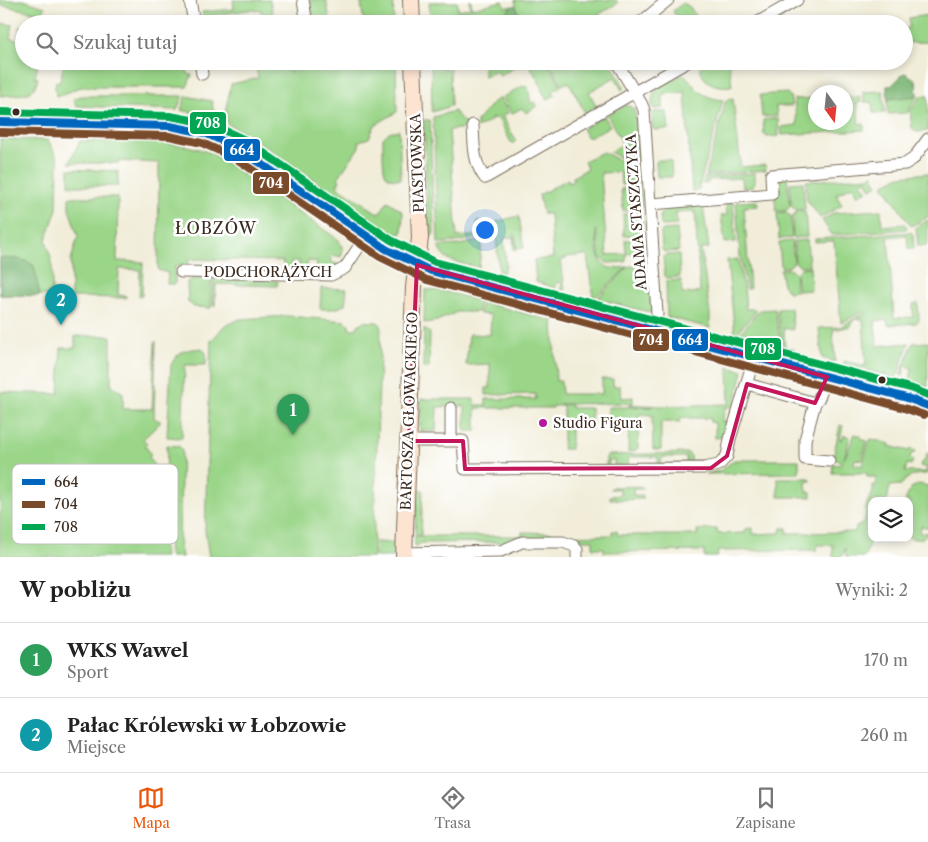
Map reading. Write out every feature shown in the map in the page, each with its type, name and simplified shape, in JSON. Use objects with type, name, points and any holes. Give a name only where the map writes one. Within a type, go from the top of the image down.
[{"type":"street","points":[[190,0],[192,15]]},
{"type":"street","points":[[303,0],[306,15]]},
{"type":"street","points":[[411,0],[412,15]]},
{"type":"street","points":[[650,15],[668,0]]},
{"type":"street","points":[[771,15],[797,0]]},
{"type":"street","points":[[201,70],[202,74]]},
{"type":"street","name":"PIASTOWSKA","points":[[413,70],[420,238],[417,265]]},
{"type":"street","name":"ADAMA STASZCZYKA","points":[[622,70],[641,103],[644,112],[657,314],[655,331]]},
{"type":"street","points":[[473,125],[476,162],[485,178],[673,70]]},
{"type":"street","points":[[0,122],[170,126],[205,133],[220,138],[240,149],[386,249],[442,275],[907,398],[928,406]]},
{"type":"street","points":[[651,204],[772,194],[771,175],[905,164],[913,159],[928,139]]},
{"type":"street","name":"PODCHORĄŻYCH","points":[[181,272],[331,275],[341,271],[346,266],[366,236]]},
{"type":"street","name":"BARTOSZA GŁOWACKIEGO","points":[[404,555],[414,287],[417,265]]},
{"type":"street","points":[[409,440],[464,441],[465,469],[710,468],[719,465],[727,456],[730,439],[754,358]]},
{"type":"street","points":[[827,377],[819,398],[815,403],[805,440],[805,459],[829,461]]},
{"type":"street","points":[[747,384],[815,403]]},
{"type":"street","points":[[907,398],[928,400]]},
{"type":"street","points":[[451,408],[451,441]]},
{"type":"street","points":[[404,555],[501,551],[522,542],[560,542],[572,544],[577,549],[577,557]]},
{"type":"highlighted area","points":[[417,265],[827,377],[815,403],[747,384],[727,456],[711,468],[465,469],[463,441],[409,441]]},
{"type":"green space","points":[[0,0],[23,0],[45,7],[43,14],[0,5]]},
{"type":"green space","points":[[233,0],[270,0],[273,15],[262,15],[261,10],[254,11],[254,9],[216,15],[203,15],[202,12],[234,9]]},
{"type":"green space","points":[[310,0],[326,0],[329,15],[313,15]]},
{"type":"green space","points":[[393,0],[394,15],[363,15],[361,3]]},
{"type":"green space","points":[[471,0],[472,8],[503,1],[505,7],[516,6],[515,0],[616,0],[618,3],[598,15],[430,15],[429,2],[457,2],[458,10],[470,8],[469,1]]},
{"type":"green space","points":[[683,3],[690,7],[695,15],[675,15],[673,11]]},
{"type":"green space","points":[[512,6],[516,6],[519,15],[504,15]]},
{"type":"green space","points":[[928,15],[928,42],[913,43],[913,17]]},
{"type":"green space","points":[[0,23],[13,25],[10,38],[15,39],[15,70],[37,70],[35,77],[38,78],[34,87],[29,92],[0,96]]},
{"type":"green space","points":[[63,70],[187,70],[188,74],[192,75],[187,87],[81,87],[56,96],[56,81],[59,83]]},
{"type":"green space","points":[[257,70],[288,70],[287,72],[291,72],[292,70],[396,70],[397,112],[375,125],[369,138],[359,141],[359,147],[338,178],[340,180],[337,186],[379,214],[388,201],[403,212],[402,233],[393,235],[252,137],[226,123],[226,109],[231,84],[258,78]]},
{"type":"green space","points":[[431,70],[450,70],[451,106],[432,112]]},
{"type":"green space","points":[[484,70],[510,70],[500,76],[497,71],[484,77]]},
{"type":"green space","points":[[532,70],[552,70],[561,86],[553,91],[555,95],[547,100],[541,89],[542,87]]},
{"type":"green space","points":[[554,70],[615,70],[624,87],[622,90],[615,77],[589,92],[597,107],[585,113],[569,82],[562,85]]},
{"type":"green space","points":[[700,70],[730,70],[732,86],[712,84],[701,73]]},
{"type":"green space","points":[[905,73],[916,80],[917,96],[907,113],[888,114],[887,86],[891,86]]},
{"type":"green space","points":[[905,73],[916,80],[917,96],[890,99],[888,101],[887,86],[891,86]]},
{"type":"green space","points":[[682,75],[703,94],[723,100],[698,191],[692,191],[685,92],[663,94],[663,108],[654,109],[652,107],[652,100],[657,90],[665,83]]},
{"type":"green space","points":[[523,86],[528,87],[531,104],[535,101],[537,106],[526,113],[522,108],[511,114],[503,97]]},
{"type":"green space","points":[[883,91],[885,113],[873,113],[872,102],[864,102],[863,92]]},
{"type":"green space","points":[[787,93],[790,96],[792,106],[776,106],[777,116],[762,117],[760,95]]},
{"type":"green space","points":[[81,96],[183,96],[177,110],[77,106],[73,99]]},
{"type":"green space","points":[[186,96],[212,101],[214,116],[181,110]]},
{"type":"green space","points":[[920,96],[928,96],[928,131],[917,132],[912,128],[910,111]]},
{"type":"green space","points":[[860,97],[861,102],[857,103],[859,124],[864,124],[864,130],[782,135],[781,127],[797,125],[794,99],[808,98],[808,130],[853,130],[853,98]]},
{"type":"green space","points":[[501,98],[508,113],[502,116],[516,141],[512,144],[497,117],[494,119],[492,117],[492,120],[477,128],[477,121],[493,102]]},
{"type":"green space","points":[[733,99],[741,167],[765,165],[766,170],[706,175],[726,100]]},
{"type":"green space","points":[[626,105],[633,108],[635,113],[639,167],[610,152],[623,144],[607,115]]},
{"type":"green space","points":[[454,111],[469,128],[449,130],[457,237],[478,235],[477,222],[481,221],[482,237],[438,243],[433,117]]},
{"type":"green space","points":[[654,112],[667,112],[669,129],[653,129],[652,114]]},
{"type":"green space","points":[[604,116],[610,126],[588,138],[582,129]]},
{"type":"green space","points":[[778,118],[779,136],[767,137],[764,135],[763,120]]},
{"type":"green space","points":[[424,120],[430,120],[434,234],[431,237],[428,237]]},
{"type":"green space","points":[[399,130],[401,179],[391,178],[386,175],[383,157],[383,138],[389,132]]},
{"type":"green space","points":[[0,139],[48,140],[58,159],[57,209],[46,240],[52,262],[52,295],[0,295]]},
{"type":"green space","points":[[80,141],[165,143],[181,145],[213,154],[339,240],[343,250],[341,257],[333,255],[331,262],[338,266],[331,270],[316,270],[317,262],[307,261],[307,270],[299,269],[299,261],[292,261],[291,269],[283,269],[283,261],[189,259],[188,266],[175,266],[175,284],[167,284],[168,273],[158,270],[159,163],[119,161],[119,163],[69,163]]},
{"type":"green space","points":[[603,152],[639,170],[640,182],[621,185],[620,172],[601,173],[607,255],[626,254],[626,262],[607,263],[600,258],[596,230],[599,257],[605,266],[610,268],[627,267],[595,298],[593,297],[587,255],[566,257],[566,259],[561,260],[565,290],[561,289],[562,283],[557,282],[555,288],[536,282],[534,260],[553,258],[550,214],[543,214],[539,195],[568,179],[569,183],[573,181],[573,177],[587,169],[584,161]]},
{"type":"green space","points":[[658,160],[671,160],[672,177],[657,177],[656,162]]},
{"type":"green space","points":[[69,169],[118,171],[118,186],[69,185]]},
{"type":"green space","points":[[755,173],[753,187],[743,188],[742,178],[708,180],[708,183],[703,184],[705,177]]},
{"type":"green space","points":[[873,173],[878,185],[871,189],[866,180],[863,180],[861,183],[867,191],[862,192],[858,196],[852,186],[836,195],[842,205],[820,218],[807,200],[806,181],[869,177]]},
{"type":"green space","points":[[928,173],[928,217],[911,226],[883,185],[900,176]]},
{"type":"green space","points":[[787,176],[790,206],[786,211],[776,211],[776,186],[782,178]]},
{"type":"green space","points":[[803,182],[805,209],[796,210],[791,206],[790,183]]},
{"type":"green space","points":[[640,188],[642,208],[623,211],[621,189]]},
{"type":"green space","points":[[118,197],[117,261],[143,262],[142,296],[139,297],[140,270],[119,269],[118,295],[126,296],[126,298],[73,297],[71,295],[71,260],[78,236],[69,209],[69,198]]},
{"type":"green space","points":[[757,201],[758,206],[744,207],[750,289],[747,289],[740,256],[736,202]]},
{"type":"green space","points":[[726,203],[733,203],[736,242],[725,243],[721,216],[727,215]]},
{"type":"green space","points":[[703,205],[709,248],[701,249],[710,314],[710,328],[667,317],[666,281],[681,280],[682,294],[700,292],[695,211],[676,212],[677,225],[661,225],[660,215],[667,208]]},
{"type":"green space","points":[[881,210],[882,226],[905,224],[906,229],[832,235],[822,220],[834,213]]},
{"type":"green space","points":[[796,211],[805,211],[807,237],[793,238],[792,217]]},
{"type":"green space","points":[[786,212],[790,216],[792,238],[779,239],[777,213]]},
{"type":"green space","points":[[642,213],[644,234],[624,236],[623,214]]},
{"type":"green space","points":[[519,216],[524,248],[517,249],[515,234],[516,249],[514,250],[513,237],[504,238],[506,265],[503,273],[499,272],[495,222]]},
{"type":"green space","points":[[928,220],[928,245],[918,246],[916,227]]},
{"type":"green space","points":[[677,229],[679,251],[664,252],[662,250],[661,232],[663,230]]},
{"type":"green space","points":[[911,232],[913,234],[914,248],[908,249],[907,235],[888,237],[894,318],[913,317],[913,304],[918,303],[919,320],[916,323],[888,325],[887,320],[875,321],[877,346],[909,343],[896,378],[843,364],[844,361],[866,366],[863,319],[854,319],[865,313],[864,311],[841,323],[834,241],[815,242],[815,239]]},
{"type":"green space","points":[[643,239],[645,246],[641,252],[626,254],[625,240]]},
{"type":"green space","points":[[482,240],[479,267],[454,262],[440,252],[439,246],[459,245]]},
{"type":"green space","points":[[807,240],[809,266],[800,266],[795,262],[794,241]]},
{"type":"green space","points":[[792,241],[794,262],[789,267],[781,267],[779,242]]},
{"type":"green space","points":[[679,254],[680,277],[667,278],[665,276],[663,257],[665,255]]},
{"type":"green space","points":[[0,258],[22,260],[34,266],[40,296],[0,295]]},
{"type":"green space","points":[[738,259],[744,287],[746,309],[755,309],[756,311],[735,335],[727,260]]},
{"type":"green space","points":[[629,266],[642,267],[649,273],[653,313],[597,299]]},
{"type":"green space","points":[[810,267],[811,290],[798,291],[796,273],[801,268]]},
{"type":"green space","points":[[780,269],[789,269],[795,273],[796,291],[789,292],[783,285]]},
{"type":"green space","points":[[192,279],[211,279],[211,308],[194,307],[188,302],[187,282]]},
{"type":"green space","points":[[213,279],[278,281],[277,286],[216,284],[215,306],[213,306]]},
{"type":"green space","points":[[321,288],[347,289],[345,304],[336,308],[320,309]]},
{"type":"green space","points":[[425,290],[440,290],[479,301],[478,312],[457,312],[437,321],[424,323]]},
{"type":"green space","points":[[481,302],[553,321],[556,381],[561,381],[562,394],[602,394],[602,379],[613,379],[613,386],[620,386],[621,398],[633,397],[633,403],[559,404],[571,405],[571,408],[591,408],[591,422],[571,422],[571,449],[563,449],[563,406],[553,406],[553,408],[476,408],[476,431],[465,431],[465,406],[437,407],[436,431],[420,431],[421,399],[474,399],[475,405],[486,405],[486,399],[536,399],[535,394],[486,395],[486,388],[490,388],[490,364],[466,365],[469,334],[490,335],[491,315],[480,314]]},
{"type":"green space","points":[[791,308],[793,330],[784,328],[785,347],[794,349],[794,351],[783,348],[777,309]]},
{"type":"green space","points":[[775,309],[781,347],[738,336],[759,310]]},
{"type":"green space","points":[[287,316],[346,321],[349,324],[349,329],[356,329],[365,322],[377,322],[381,325],[373,557],[209,557],[205,531],[211,339],[224,326],[240,319]]},
{"type":"green space","points":[[854,319],[851,326],[833,330],[835,362],[822,358],[819,328],[840,327]]},
{"type":"green space","points":[[424,328],[430,333],[429,368],[423,368]]},
{"type":"green space","points":[[75,336],[111,336],[111,385],[123,393],[123,409],[152,409],[156,341],[154,418],[160,421],[160,423],[143,439],[147,443],[145,445],[153,464],[12,464],[12,544],[163,544],[165,557],[0,557],[0,392],[59,394],[61,348],[75,348]]},
{"type":"green space","points":[[928,342],[928,387],[910,381],[912,368],[905,366],[903,376],[900,375],[913,343]]},
{"type":"green space","points":[[202,348],[206,353],[206,365],[185,365],[182,438],[167,437],[171,365],[183,351]]},
{"type":"green space","points":[[728,367],[743,371],[734,406],[725,408],[722,422],[729,421],[725,437],[715,438],[715,423],[710,422],[710,418],[680,418],[680,422],[661,422],[661,450],[653,450],[652,415],[639,414],[638,448],[635,451],[628,452],[629,422],[608,422],[608,407],[652,407],[629,406],[629,404],[661,406],[729,404]]},
{"type":"green space","points":[[840,425],[843,426],[840,439],[842,440],[844,435],[850,437],[844,459],[855,434],[867,441],[862,460],[855,459],[854,464],[862,466],[871,439],[890,444],[889,446],[916,451],[911,454],[910,458],[913,461],[911,465],[907,464],[905,472],[926,472],[927,468],[920,466],[928,452],[928,474],[913,476],[906,479],[901,485],[890,486],[888,497],[870,497],[873,492],[873,485],[876,485],[876,477],[867,477],[867,473],[832,473],[833,464],[840,465],[841,461],[834,459]]},
{"type":"green space","points":[[167,445],[178,446],[182,449],[179,541],[182,557],[170,557],[169,554],[168,544],[178,544],[178,464],[166,464]]},
{"type":"green space","points":[[688,453],[691,456],[691,465],[686,465],[686,457],[662,457],[661,465],[658,465],[658,457],[629,457],[628,466],[614,466],[614,460],[609,461],[609,466],[606,466],[606,457],[609,455]]},
{"type":"green space","points":[[734,460],[799,460],[799,473],[705,474],[722,470]]},
{"type":"green space","points":[[778,478],[810,478],[811,481],[806,482],[807,492],[811,492],[811,497],[778,497]]},
{"type":"green space","points":[[920,484],[928,486],[928,528],[922,526],[919,532],[928,533],[924,537],[917,539],[913,539],[913,497],[907,497],[911,488]]},
{"type":"green space","points":[[641,486],[643,489],[633,489],[633,495],[643,495],[643,499],[610,499],[610,496],[620,495],[620,489],[610,489],[612,487]]},
{"type":"green space","points":[[417,490],[423,490],[421,535],[415,535]]},
{"type":"green space","points":[[868,501],[869,542],[865,557],[846,557],[845,548],[842,557],[833,557],[833,545],[817,545],[817,550],[718,551],[717,557],[704,557],[704,551],[604,552],[604,548],[593,548],[593,540],[581,540],[581,537],[522,538],[503,545],[500,542],[421,543],[415,547],[415,536],[522,536],[522,532],[552,533],[552,536],[612,535],[612,531],[617,531],[618,535],[697,535],[697,530],[717,529],[718,534],[745,533],[745,529],[753,528],[753,534],[780,533],[781,528],[787,528],[787,533],[855,532],[856,527],[863,523]]},
{"type":"green space","points":[[376,542],[396,543],[395,557],[375,557]]},
{"type":"transit line","name":"708","points":[[0,112],[170,116],[208,123],[245,140],[391,240],[435,262],[910,388],[928,395]]},
{"type":"transit line","name":"664","points":[[0,122],[170,126],[205,133],[240,149],[386,249],[431,271],[907,398],[928,406]]},
{"type":"transit line","name":"704","points":[[0,132],[169,136],[202,143],[235,158],[380,257],[427,280],[904,408],[924,415]]},
{"type":"place","name":"Pałac Królewski w Łobzowie","points":[[61,325]]},
{"type":"place","name":"Studio Figura","points":[[543,423]]},
{"type":"place","name":"WKS Wawel","points":[[293,435]]},
{"type":"district","name":"ŁOBZÓW","points":[[216,228]]}]
